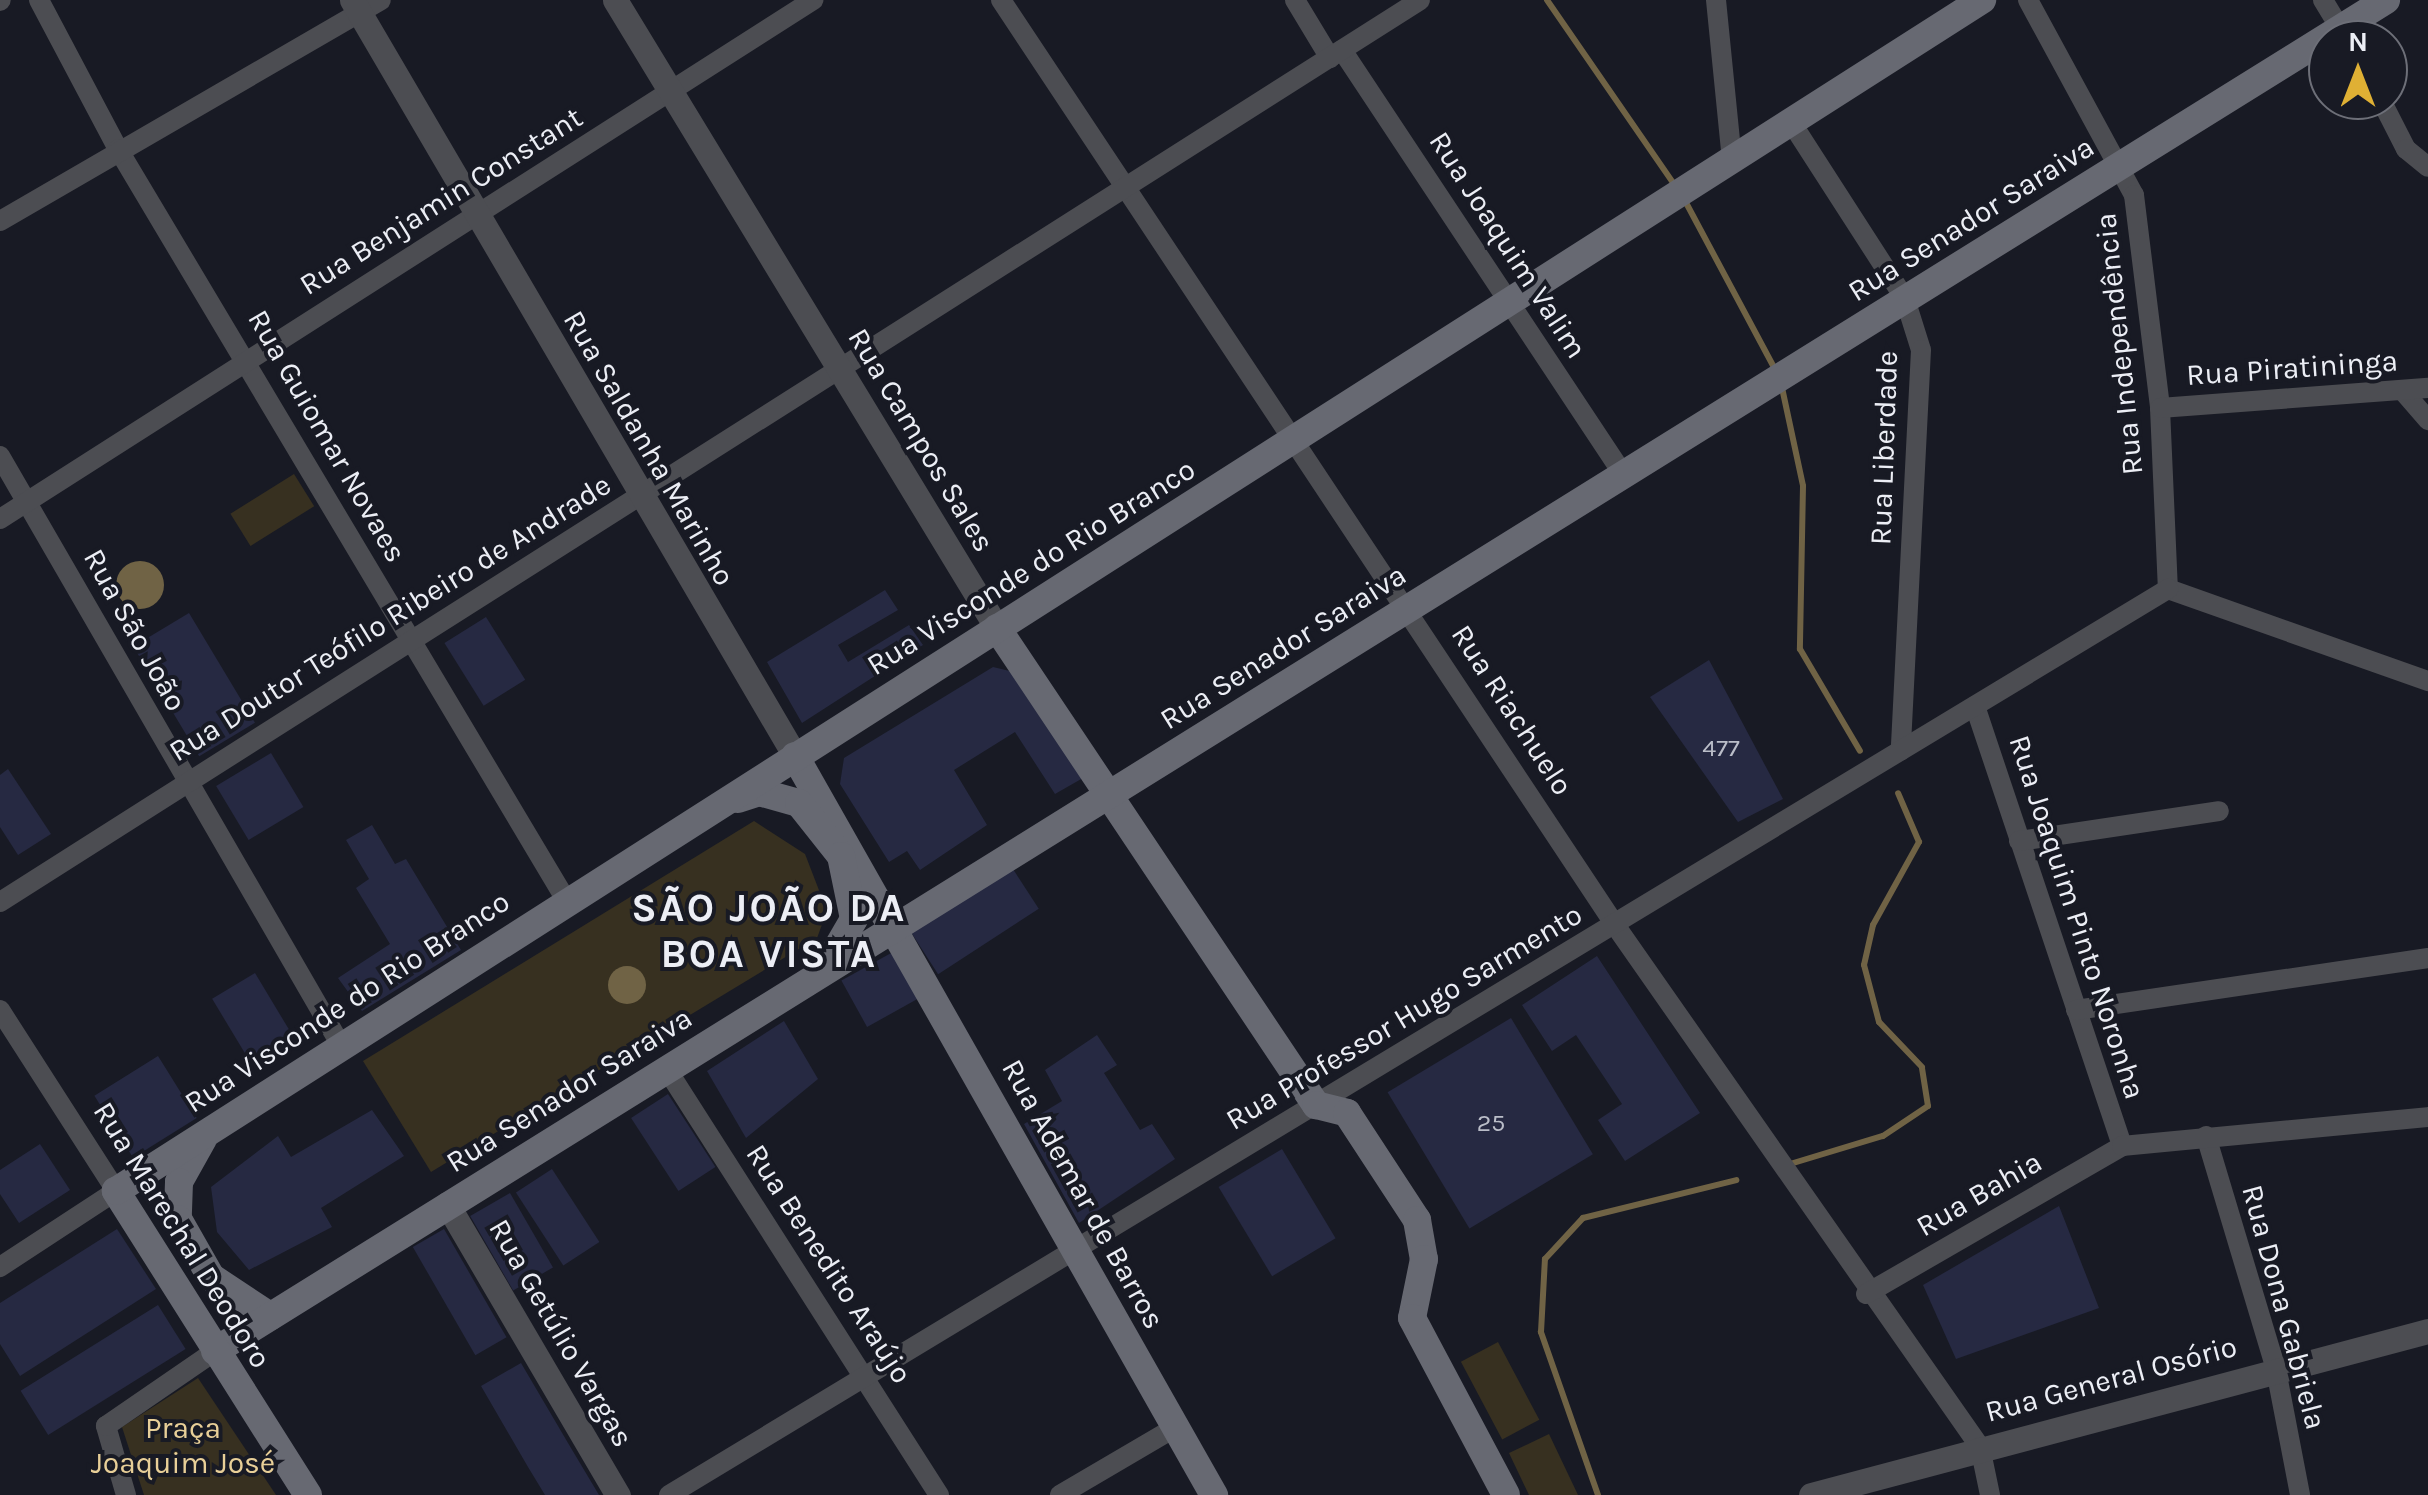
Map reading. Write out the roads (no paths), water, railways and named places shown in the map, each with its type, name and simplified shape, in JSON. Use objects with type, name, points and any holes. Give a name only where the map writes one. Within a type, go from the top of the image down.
[{"type":"main road","name":"Rua Visconde do Rio Branco","points":[[124,1186],[339,1042],[1982,0]]},
{"type":"main road","name":"Rua Senador Saraiva","points":[[2361,20],[2386,0]]},
{"type":"main road","name":"Rua Senador Saraiva","points":[[222,1347],[1766,384],[2308,55]]},
{"type":"main road","name":"Rua Campos Sales","points":[[997,628],[1316,1105]]},
{"type":"main road","name":"Rua Saldanha Marinho","points":[[794,756],[895,926]]},
{"type":"main road","points":[[715,806],[780,794],[812,815],[841,856],[854,919],[822,970]]},
{"type":"main road","name":"Rua Ademar de Barros","points":[[895,926],[1214,1495]]},
{"type":"main road","points":[[1316,1105],[1347,1113],[1417,1220],[1424,1259],[1412,1318],[1506,1495]]},
{"type":"main road","points":[[210,1129],[179,1182],[178,1219],[211,1277],[270,1316]]},
{"type":"main road","name":"Rua Marechal Deodoro","points":[[124,1186],[308,1495]]},
{"type":"street","name":"Rua Guiomar Novaes","points":[[40,0],[118,149],[248,358],[566,900]]},
{"type":"street","name":"Rua Campos Sales","points":[[615,0],[997,628]]},
{"type":"street","name":"Rua Riachuelo","points":[[1001,0],[1130,184],[1298,436],[1615,925],[1866,1294],[1980,1447]]},
{"type":"street","name":"Rua Joaquim Valim","points":[[1295,0],[1510,301],[1622,474]]},
{"type":"street","name":"Rua Doutor Teófilo Ribeiro de Andrade","points":[[0,902],[1420,0]]},
{"type":"street","points":[[1716,0],[1732,159]]},
{"type":"street","name":"Rua Independência","points":[[2028,0],[2123,164],[2160,408],[2168,590]]},
{"type":"street","name":"Rua Benjamin Constant","points":[[0,518],[475,214],[672,94],[812,1]]},
{"type":"street","points":[[0,222],[364,4]]},
{"type":"street","name":"Rua Saldanha Marinho","points":[[364,4],[475,214],[794,756]]},
{"type":"street","points":[[2391,120],[2406,149],[2428,167]]},
{"type":"street","name":"Rua Liberdade","points":[[1790,122],[1905,299],[1921,350],[1901,751]]},
{"type":"street","name":"Rua Piratininga","points":[[2160,408],[2428,388]]},
{"type":"street","points":[[2402,390],[2428,420]]},
{"type":"street","name":"Rua São João","points":[[0,456],[339,1042]]},
{"type":"street","points":[[2168,590],[2428,681]]},
{"type":"street","name":"Rua Professor Hugo Sarmento","points":[[669,1495],[2168,590]]},
{"type":"street","name":"Rua Joaquim Pinto Noronha","points":[[1975,706],[2122,1146]]},
{"type":"street","points":[[2019,841],[2219,811]]},
{"type":"street","points":[[2076,1010],[2428,958]]},
{"type":"street","name":"Rua Marechal Deodoro","points":[[0,1010],[124,1186]]},
{"type":"street","name":"Rua Benedito Araújo","points":[[666,1068],[866,1374],[939,1495]]},
{"type":"street","points":[[2122,1146],[2428,1117]]},
{"type":"street","name":"Rua Dona Gabriela","points":[[2206,1136],[2276,1370],[2300,1495]]},
{"type":"street","name":"Rua Bahia","points":[[1866,1294],[2122,1146]]},
{"type":"street","points":[[0,1268],[124,1186]]},
{"type":"street","name":"Rua Getúlio Vargas","points":[[448,1204],[618,1495]]},
{"type":"street","name":"Rua General Osório","points":[[1811,1495],[2428,1331]]},
{"type":"street","points":[[126,1495],[106,1426],[222,1347]]},
{"type":"street","points":[[1060,1495],[1176,1427]]},
{"type":"street","points":[[1980,1447],[1990,1495]]},
{"type":"waterway","points":[[1547,0],[1676,187]]},
{"type":"waterway","points":[[1683,197],[1776,371]]},
{"type":"waterway","points":[[1781,383],[1803,486],[1800,649],[1860,751]]},
{"type":"waterway","points":[[1790,1164],[1883,1136],[1928,1106],[1922,1067],[1879,1022],[1864,965],[1873,925],[1919,842],[1898,793]]},
{"type":"waterway","points":[[1598,1495],[1541,1332],[1545,1259],[1583,1218],[1736,1180]]},
{"type":"district","name":"SÃO JOÃO DA BOA VISTA","points":[[769,931]]},
{"type":"park label","name":"Praça Joaquim José","points":[[183,1445]]}]
